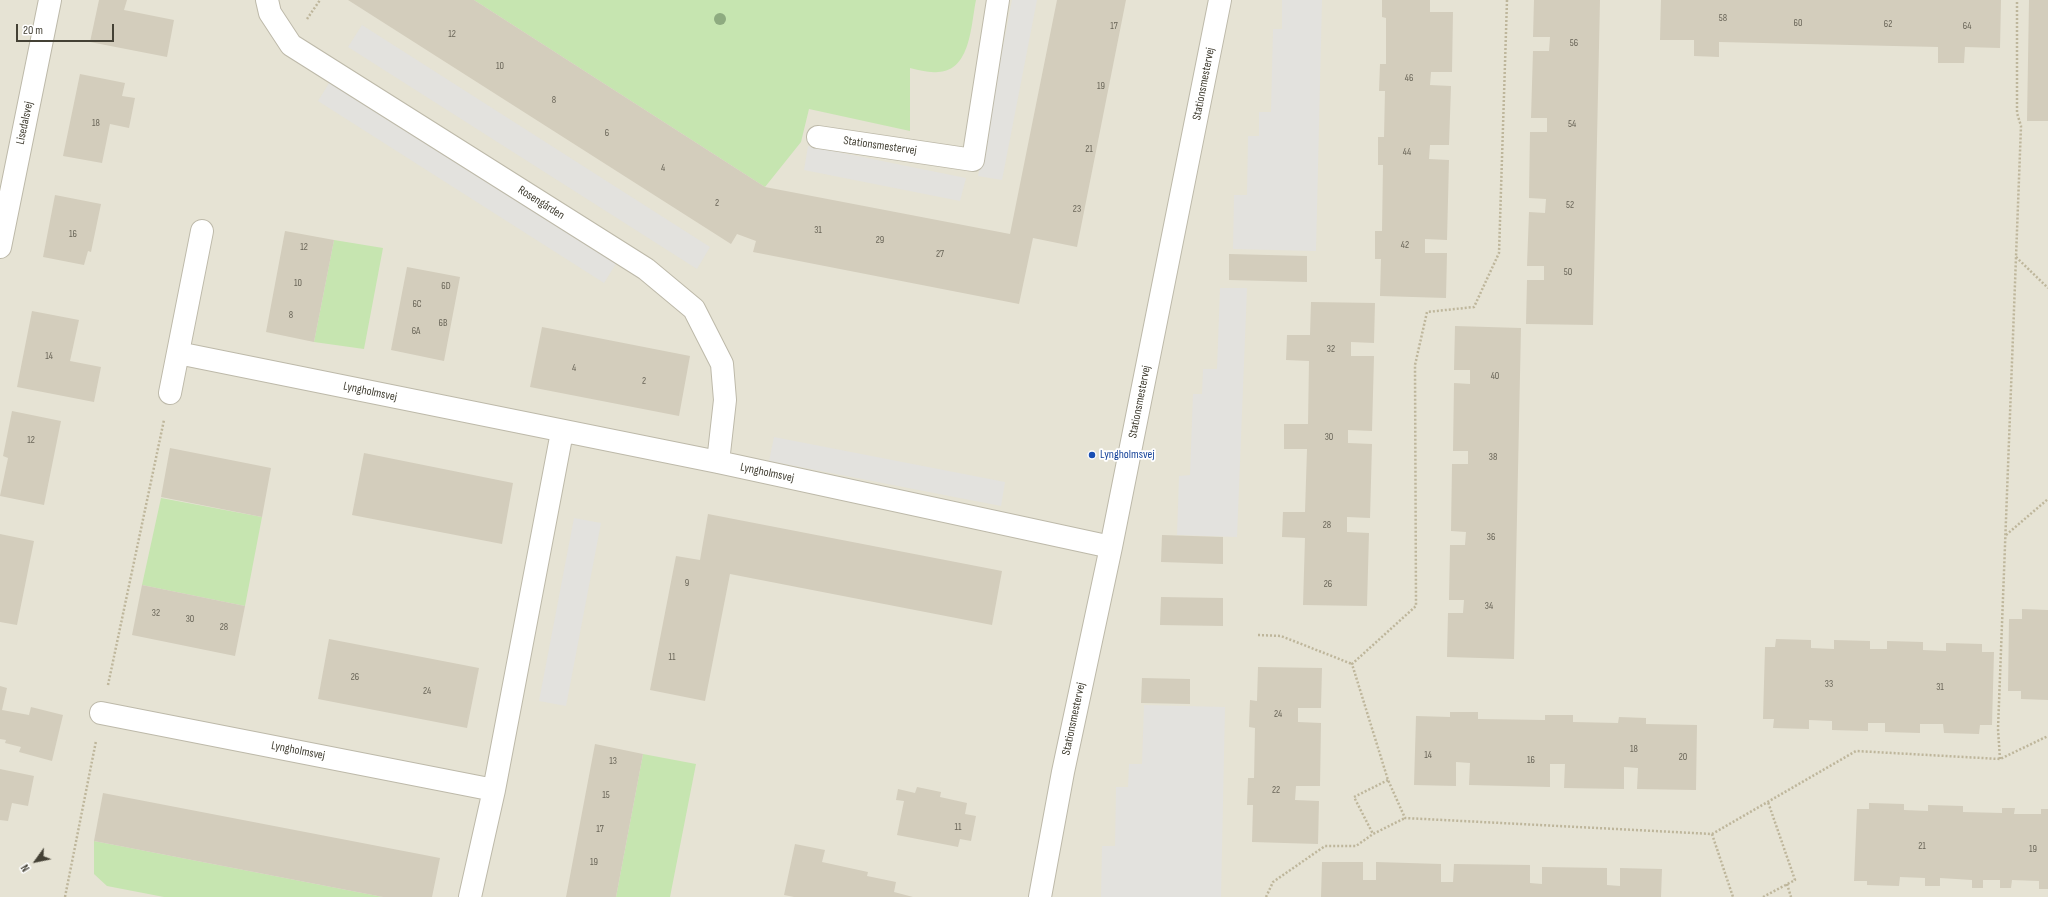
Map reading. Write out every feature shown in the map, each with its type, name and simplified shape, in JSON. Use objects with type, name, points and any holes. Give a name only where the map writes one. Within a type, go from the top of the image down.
[{"type":"street","name":"Lisedalsvej","points":[[0,247],[50,0]]},
{"type":"street","name":"Rosengården","points":[[267,0],[270,13],[291,45],[646,269],[694,309],[722,364],[725,400],[718,462]]},
{"type":"street","name":"Stationsmestervej","points":[[818,137],[973,160],[998,0]]},
{"type":"street","name":"Stationsmestervej","points":[[1040,897],[1063,772],[1111,548],[1220,0]]},
{"type":"street","points":[[170,393],[202,231]]},
{"type":"street","name":"Lyngholmsvej","points":[[178,353],[562,432],[718,462],[1111,548]]},
{"type":"street","points":[[470,897],[494,790],[562,432]]},
{"type":"street","name":"Lyngholmsvej","points":[[102,713],[494,790]]},
{"type":"path","points":[[1352,664],[1416,606],[1415,365],[1427,312],[1474,307],[1499,253],[1507,0]]},
{"type":"path","points":[[2000,759],[1998,729],[2021,126],[2017,113],[2017,0]]},
{"type":"path","points":[[2016,256],[2048,288]]},
{"type":"path","points":[[65,897],[102,713],[170,393]]},
{"type":"path","points":[[2005,535],[2048,499]]},
{"type":"path","points":[[1258,635],[1282,636],[1352,664]]},
{"type":"path","points":[[1352,664],[1388,780],[1405,818]]},
{"type":"path","points":[[1266,897],[1274,882],[1325,846],[1356,846],[1373,834],[1405,818],[1712,834],[1856,751],[2000,759],[2048,736]]},
{"type":"path","points":[[1373,834],[1354,797],[1388,780]]},
{"type":"path","points":[[1763,897],[1795,880],[1768,802]]},
{"type":"path","points":[[1712,834],[1733,897]]},
{"type":"path","points":[[1787,884],[1791,897]]},
{"type":"shaded area","points":[[0,0],[2048,0],[2048,897],[0,897]]},
{"type":"shaded area","points":[[1012,0],[1037,0],[1002,180],[978,176]]},
{"type":"shaded area","points":[[1282,0],[1322,0],[1316,251],[1233,249],[1234,195],[1247,195],[1248,136],[1259,136],[1259,112],[1271,112],[1273,29],[1282,29]]},
{"type":"shaded area","points":[[362,25],[710,247],[697,269],[348,47]]},
{"type":"shaded area","points":[[331,80],[617,262],[604,283],[318,101]]},
{"type":"shaded area","points":[[808,146],[966,178],[960,201],[804,170]]},
{"type":"shaded area","points":[[1220,288],[1247,288],[1237,537],[1177,535],[1179,476],[1190,475],[1193,394],[1202,394],[1203,369],[1217,369]]},
{"type":"shaded area","points":[[774,437],[1005,482],[1001,506],[769,461]]},
{"type":"shaded area","points":[[574,518],[601,523],[566,706],[539,701]]},
{"type":"shaded area","points":[[1144,705],[1225,707],[1221,897],[1101,897],[1102,846],[1115,846],[1116,787],[1128,787],[1129,764],[1142,764]]},
{"type":"green space","points":[[474,0],[976,0],[968,45],[957,64],[949,70],[938,72],[928,72],[910,68],[910,131],[809,109],[801,142],[765,187]]},
{"type":"green space","points":[[334,240],[383,248],[364,349],[314,342]]},
{"type":"green space","points":[[161,498],[262,517],[245,606],[142,585]]},
{"type":"green space","points":[[643,754],[696,764],[670,897],[616,897]]},
{"type":"green space","points":[[94,841],[383,897],[164,897],[107,886],[94,874]]},
{"type":"building","points":[[99,0],[127,0],[124,10],[174,20],[167,57],[90,42]]},
{"type":"building","points":[[348,0],[474,0],[765,187],[1010,234],[1057,0],[1126,0],[1077,247],[1033,238],[1019,304],[753,252],[756,241],[737,234],[731,244]]},
{"type":"building","points":[[1382,0],[1430,0],[1430,12],[1453,12],[1452,72],[1431,72],[1430,85],[1451,86],[1449,145],[1430,145],[1429,159],[1449,160],[1447,240],[1425,239],[1425,253],[1447,253],[1446,298],[1380,296],[1381,259],[1375,259],[1375,231],[1382,231],[1383,165],[1378,165],[1378,137],[1384,137],[1385,91],[1379,91],[1380,64],[1386,64],[1386,18],[1382,17]]},
{"type":"building","points":[[1534,0],[1600,0],[1593,325],[1526,324],[1527,280],[1544,280],[1544,266],[1527,266],[1529,212],[1545,213],[1546,199],[1529,198],[1530,132],[1547,132],[1547,118],[1531,118],[1533,51],[1549,51],[1550,37],[1533,37]]},
{"type":"building","points":[[1661,0],[2001,0],[2000,48],[1965,47],[1964,63],[1938,63],[1938,47],[1719,42],[1719,57],[1694,56],[1694,40],[1660,40]]},
{"type":"building","points":[[2029,0],[2048,0],[2048,121],[2027,121]]},
{"type":"building","points":[[80,74],[125,83],[122,96],[135,98],[129,128],[110,124],[102,163],[63,156]]},
{"type":"building","points":[[55,195],[101,204],[91,252],[88,251],[84,265],[43,257]]},
{"type":"building","points":[[285,231],[334,240],[314,342],[266,332]]},
{"type":"building","points":[[1229,254],[1307,256],[1307,282],[1229,280]]},
{"type":"building","points":[[407,267],[460,277],[444,361],[391,350]]},
{"type":"building","points":[[1311,302],[1375,303],[1374,343],[1351,342],[1351,356],[1374,356],[1372,431],[1348,430],[1348,443],[1372,444],[1370,518],[1347,517],[1347,532],[1369,533],[1367,606],[1303,605],[1305,538],[1282,537],[1283,512],[1305,512],[1307,449],[1284,449],[1284,424],[1308,424],[1309,361],[1286,360],[1287,335],[1310,335]]},
{"type":"building","points":[[32,311],[79,320],[70,361],[101,367],[94,402],[17,387]]},
{"type":"building","points":[[1455,326],[1521,328],[1514,659],[1447,657],[1448,613],[1463,613],[1464,600],[1449,600],[1450,545],[1465,545],[1466,532],[1451,531],[1452,464],[1468,464],[1468,451],[1453,451],[1454,383],[1470,384],[1470,370],[1454,370]]},
{"type":"building","points":[[542,327],[690,356],[679,416],[530,387]]},
{"type":"building","points":[[12,411],[61,421],[44,505],[0,496],[8,458],[3,456]]},
{"type":"building","points":[[170,448],[271,468],[262,517],[161,497]]},
{"type":"building","points":[[364,453],[513,483],[502,544],[352,515]]},
{"type":"building","points":[[708,514],[1002,571],[992,625],[730,574],[705,701],[650,690],[676,556],[700,560]]},
{"type":"building","points":[[0,534],[34,541],[17,625],[0,622]]},
{"type":"building","points":[[1162,535],[1223,537],[1223,564],[1161,562]]},
{"type":"building","points":[[142,585],[245,606],[235,656],[132,635]]},
{"type":"building","points":[[1161,597],[1223,598],[1223,626],[1160,625]]},
{"type":"building","points":[[2022,609],[2048,610],[2048,700],[2021,699],[2021,691],[2008,691],[2009,619],[2022,619]]},
{"type":"building","points":[[329,639],[479,668],[467,728],[318,699]]},
{"type":"building","points":[[1776,639],[1811,640],[1811,648],[1834,649],[1834,640],[1870,641],[1870,649],[1887,649],[1887,641],[1923,642],[1923,650],[1946,651],[1946,643],[1982,644],[1982,652],[1994,652],[1992,725],[1980,725],[1979,734],[1944,733],[1943,724],[1920,724],[1920,733],[1885,732],[1885,723],[1868,723],[1868,731],[1832,730],[1832,721],[1809,720],[1809,729],[1773,728],[1774,719],[1763,719],[1765,647],[1775,647]]},
{"type":"building","points":[[1258,667],[1322,668],[1321,708],[1298,708],[1298,722],[1321,723],[1320,786],[1296,786],[1295,800],[1319,801],[1318,844],[1252,842],[1253,805],[1247,805],[1248,778],[1254,778],[1255,728],[1249,727],[1250,700],[1257,701]]},
{"type":"building","points":[[1142,678],[1190,679],[1190,704],[1141,703]]},
{"type":"building","points":[[0,686],[7,688],[2,710],[29,715],[31,707],[63,715],[52,761],[19,752],[21,747],[5,743],[6,740],[0,739]]},
{"type":"building","points":[[1450,712],[1478,712],[1478,719],[1545,720],[1545,715],[1573,715],[1573,722],[1618,723],[1619,717],[1646,718],[1646,724],[1697,725],[1696,790],[1637,789],[1638,768],[1624,767],[1624,789],[1564,788],[1565,764],[1550,764],[1550,787],[1469,785],[1470,763],[1456,762],[1456,786],[1414,785],[1416,716],[1450,717]]},
{"type":"building","points":[[595,744],[643,754],[616,897],[566,897]]},
{"type":"building","points":[[0,769],[34,776],[28,806],[12,803],[8,821],[0,820]]},
{"type":"building","points":[[917,787],[941,792],[940,797],[967,803],[965,814],[976,816],[971,841],[960,839],[958,847],[897,835],[904,801],[896,800],[898,789],[915,793]]},
{"type":"building","points":[[103,793],[440,858],[432,897],[383,897],[94,841]]},
{"type":"building","points":[[1869,803],[1904,804],[1904,810],[1928,811],[1928,805],[1963,806],[1963,812],[2002,813],[2002,808],[2015,808],[2014,814],[2041,814],[2041,809],[2048,809],[2048,889],[2039,889],[2039,881],[2012,880],[2011,888],[2000,888],[2000,880],[1983,880],[1983,888],[1972,888],[1972,880],[1940,878],[1940,886],[1925,886],[1925,878],[1900,877],[1899,886],[1867,885],[1867,881],[1854,881],[1857,809],[1869,809]]},
{"type":"building","points":[[795,844],[825,850],[822,862],[868,872],[867,876],[896,882],[894,892],[913,897],[794,897],[784,895]]},
{"type":"building","points":[[1322,862],[1363,862],[1363,880],[1376,880],[1376,862],[1441,864],[1441,882],[1453,882],[1454,864],[1530,865],[1530,883],[1542,884],[1542,867],[1607,868],[1607,885],[1620,886],[1620,868],[1662,869],[1661,897],[1321,897]]},
{"type":"place","name":"Lyngholmsvej","points":[[1092,455]]}]
